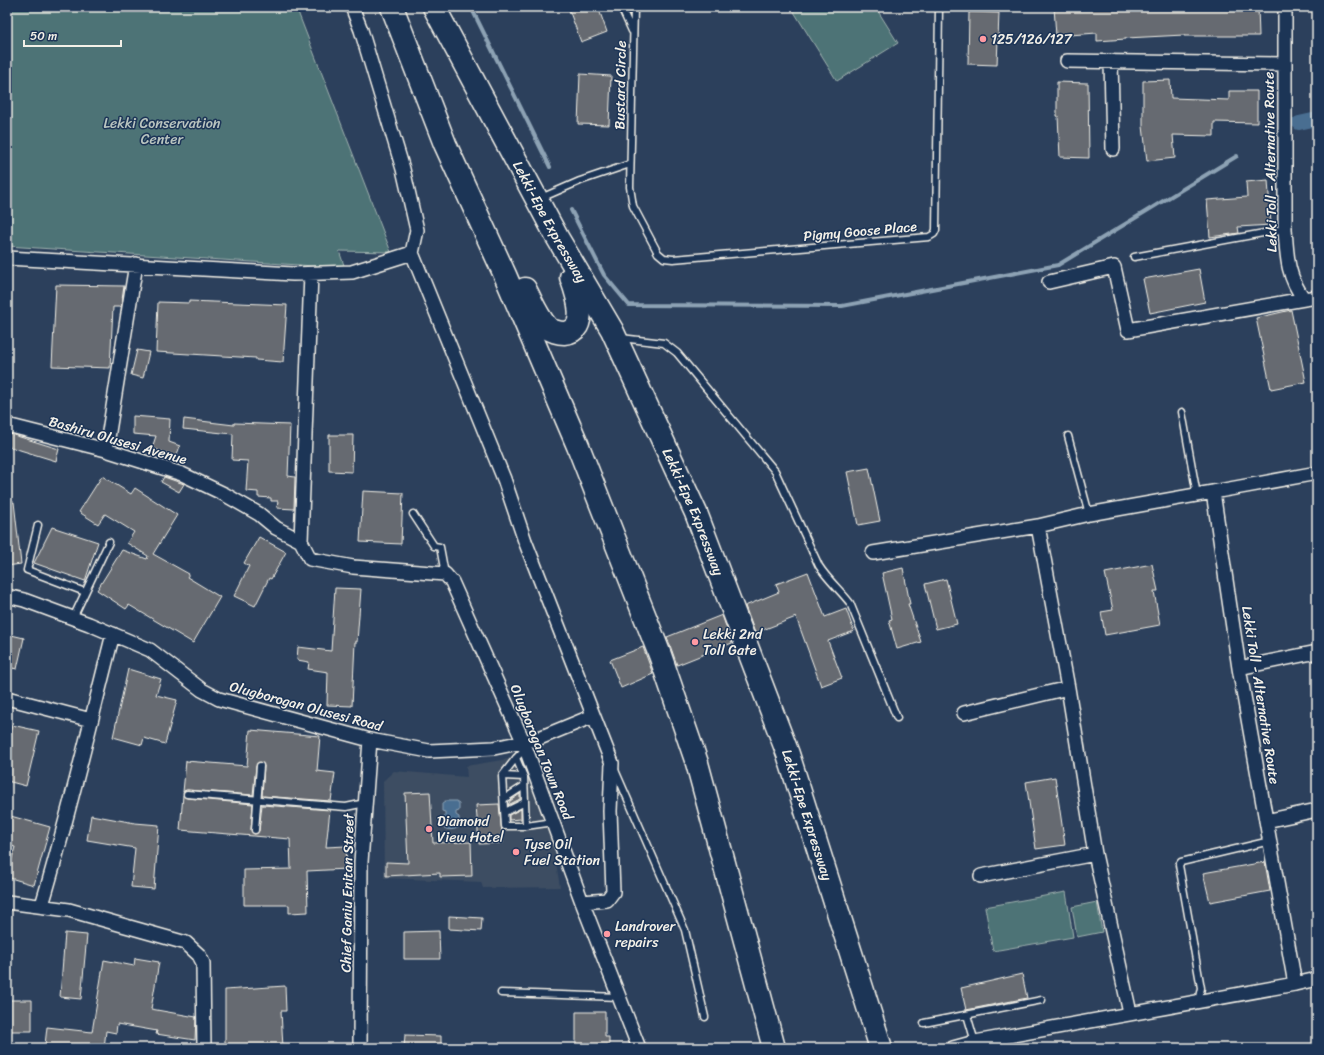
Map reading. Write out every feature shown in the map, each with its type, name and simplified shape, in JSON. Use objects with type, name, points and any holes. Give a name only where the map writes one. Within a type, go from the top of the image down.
[{"type":"highway","points":[[392,7],[446,144],[578,446],[660,655],[697,763],[774,1048]]},
{"type":"highway","name":"Lekki-Epe Expressway","points":[[434,7],[557,237],[615,338],[696,513],[788,754],[881,1048]]},
{"type":"highway","points":[[486,234],[507,253],[539,316],[549,328],[561,333],[569,332],[576,328],[580,319],[580,307],[557,237]]},
{"type":"street","points":[[352,7],[361,30],[403,169],[418,230],[412,253],[504,479],[525,541],[612,763],[610,811],[613,892],[607,900],[582,902]]},
{"type":"street","name":"Lekki Toll - Alternative Route","points":[[1285,7],[1285,229],[1287,259],[1293,285],[1311,298]]},
{"type":"street","points":[[1067,61],[1284,64]]},
{"type":"street","points":[[1111,61],[1113,149]]},
{"type":"street","points":[[7,258],[311,274],[352,272],[412,253]]},
{"type":"street","points":[[106,450],[136,264]]},
{"type":"street","points":[[1049,282],[1114,267],[1128,330],[1311,298]]},
{"type":"street","points":[[311,274],[301,541],[310,559],[353,567],[449,578]]},
{"type":"street","name":"Bashiru Olusesi Avenue","points":[[7,425],[106,450],[182,474],[224,494],[259,514],[276,528],[301,541]]},
{"type":"street","points":[[873,553],[1038,526],[1089,514],[1317,473]]},
{"type":"street","name":"Lekki Toll - Alternative Route","points":[[1213,492],[1239,668],[1295,984]]},
{"type":"street","points":[[1038,526],[1068,688],[1095,854],[1130,1013]]},
{"type":"street","name":"Olugborogan Town Road","points":[[449,578],[524,745],[554,822],[582,902],[639,1048]]},
{"type":"street","name":"Olugborogan Olusesi Road","points":[[7,596],[24,600],[73,618],[150,650],[202,690],[219,700],[370,740],[429,751],[524,745],[593,716]]},
{"type":"street","points":[[42,905],[68,816],[113,634]]},
{"type":"street","points":[[1239,668],[1317,652]]},
{"type":"street","points":[[964,713],[1068,688]]},
{"type":"street","points":[[7,698],[91,720]]},
{"type":"street","name":"Chief Ganiu Enitan Street","points":[[360,1048],[361,862],[370,740]]},
{"type":"street","points":[[1266,820],[1317,810]]},
{"type":"street","points":[[981,876],[1095,854]]},
{"type":"street","points":[[7,902],[42,905],[69,910],[186,943],[199,955],[203,963],[204,1048]]},
{"type":"street","points":[[953,1048],[975,1042],[1317,979]]},
{"type":"lane","points":[[621,7],[633,34]]},
{"type":"lane","name":"Bustard Circle","points":[[630,164],[634,7]]},
{"type":"lane","name":"Pigmy Goose Place","points":[[630,164],[633,206],[658,253],[664,258],[673,259],[928,237],[934,234],[936,230],[939,7]]},
{"type":"lane","points":[[538,200],[580,181],[630,164]]},
{"type":"lane","points":[[1134,257],[1285,229]]},
{"type":"lane","points":[[615,338],[664,343],[677,353],[776,471],[819,566],[825,576],[850,603],[897,718]]},
{"type":"lane","points":[[1182,412],[1197,495]]},
{"type":"lane","points":[[1068,436],[1089,514]]},
{"type":"lane","points":[[413,514],[434,546],[440,547],[449,578]]},
{"type":"lane","points":[[38,525],[26,570],[85,592]]},
{"type":"lane","points":[[73,618],[109,542]]},
{"type":"lane","points":[[524,745],[502,776],[505,826],[526,826],[554,822]]},
{"type":"lane","points":[[516,758],[524,777],[526,826]]},
{"type":"lane","points":[[612,763],[685,930],[705,1017]]},
{"type":"lane","points":[[255,830],[260,766]]},
{"type":"lane","points":[[502,776],[524,777]]},
{"type":"lane","points":[[504,799],[524,786]]},
{"type":"lane","points":[[187,794],[346,807],[366,803]]},
{"type":"lane","points":[[505,812],[525,802]]},
{"type":"lane","points":[[1198,1002],[1201,988],[1179,865],[1181,862],[1270,841]]},
{"type":"lane","points":[[502,993],[620,998]]},
{"type":"lane","points":[[924,1023],[1042,1000]]},
{"type":"lane","points":[[967,1014],[975,1042]]},
{"type":"shaded area","points":[[526,756],[549,821],[560,887],[483,888],[481,882],[384,878],[383,781],[394,771],[467,777],[466,766]]},
{"type":"shaded area","points":[[445,801],[456,801],[459,803],[459,811],[456,812],[456,815],[459,817],[459,827],[457,828],[449,830],[443,827],[442,817],[445,816],[445,812],[442,811],[442,803]]},
{"type":"green space","name":"Lekki Conservation Center","points":[[7,7],[296,7],[391,252],[339,251],[345,268],[7,246]]},
{"type":"green space","points":[[791,7],[922,7],[876,8],[898,43],[837,81]]},
{"type":"green space","points":[[1066,892],[1073,937],[993,951],[985,907]]},
{"type":"green space","points":[[1097,902],[1102,932],[1077,937],[1072,907]]},
{"type":"building","points":[[568,7],[598,7],[607,32],[581,42]]},
{"type":"building","points":[[1054,7],[1258,7],[1259,36],[1184,35],[1097,41],[1097,33],[1056,36]]},
{"type":"building","name":"125/126/127","points":[[969,12],[999,13],[997,65],[968,64]]},
{"type":"building","points":[[580,74],[611,76],[609,125],[578,124]]},
{"type":"building","points":[[1170,80],[1171,98],[1229,100],[1229,91],[1257,91],[1257,123],[1214,122],[1214,136],[1173,135],[1175,158],[1147,161],[1143,126],[1143,81]]},
{"type":"building","points":[[1057,82],[1088,83],[1089,158],[1060,157],[1057,116]]},
{"type":"building","points":[[1268,180],[1271,225],[1238,227],[1239,233],[1210,237],[1207,200],[1247,197],[1246,182]]},
{"type":"building","points":[[1199,269],[1205,302],[1150,313],[1143,279]]},
{"type":"building","points":[[56,285],[124,286],[121,307],[113,307],[110,368],[52,366]]},
{"type":"building","points":[[189,301],[287,305],[283,362],[256,360],[256,358],[156,352],[158,302],[189,303]]},
{"type":"building","points":[[1291,310],[1306,382],[1271,389],[1256,318]]},
{"type":"building","points":[[137,350],[149,352],[143,378],[131,375]]},
{"type":"building","points":[[133,416],[170,419],[169,442],[180,446],[176,457],[152,448],[156,436],[133,434]]},
{"type":"building","points":[[184,419],[234,425],[234,423],[290,425],[288,476],[295,477],[294,509],[277,508],[278,501],[271,501],[271,498],[258,497],[258,492],[246,491],[248,461],[232,460],[233,434],[183,429]]},
{"type":"building","points":[[7,433],[59,449],[56,461],[7,446]]},
{"type":"building","points":[[329,435],[353,435],[352,472],[329,471]]},
{"type":"building","points":[[869,468],[880,521],[858,525],[847,472]]},
{"type":"building","points":[[102,476],[131,494],[135,488],[177,515],[153,554],[189,574],[187,577],[220,597],[193,643],[129,605],[126,609],[97,590],[122,550],[147,559],[148,556],[127,543],[134,532],[105,514],[98,524],[79,512]]},
{"type":"building","points":[[164,477],[184,484],[179,492],[161,482]]},
{"type":"building","points":[[363,491],[403,493],[401,544],[360,542]]},
{"type":"building","points":[[14,502],[21,564],[7,566],[7,503]]},
{"type":"building","points":[[52,527],[98,542],[85,581],[34,563]]},
{"type":"building","points":[[259,537],[286,552],[271,579],[269,578],[255,606],[234,596],[249,566],[244,563]]},
{"type":"building","points":[[1152,564],[1158,591],[1154,591],[1160,625],[1105,635],[1101,612],[1113,610],[1105,573]]},
{"type":"building","points":[[903,568],[910,604],[908,604],[921,642],[897,649],[889,620],[892,619],[882,573]]},
{"type":"building","points":[[808,572],[825,617],[846,609],[854,631],[828,641],[842,678],[821,686],[796,617],[755,633],[745,606],[779,592],[776,584]]},
{"type":"building","points":[[946,579],[957,624],[936,629],[925,584]]},
{"type":"building","points":[[335,588],[361,589],[357,642],[355,642],[352,706],[327,705],[328,672],[308,669],[309,662],[297,660],[298,647],[331,651]]},
{"type":"building","points":[[722,615],[732,643],[677,665],[667,637]]},
{"type":"building","points":[[7,634],[24,638],[17,669],[7,667]]},
{"type":"building","points":[[643,647],[653,674],[621,688],[610,660]]},
{"type":"building","points":[[128,669],[161,679],[156,695],[177,700],[165,744],[144,738],[142,745],[113,737]]},
{"type":"building","points":[[12,725],[39,731],[26,786],[7,781],[7,746]]},
{"type":"building","points":[[250,730],[320,736],[317,771],[335,773],[331,801],[262,796],[264,766],[260,762],[256,766],[253,795],[187,790],[183,792],[186,761],[247,766]]},
{"type":"building","points":[[1055,777],[1065,845],[1036,849],[1026,782]]},
{"type":"building","points":[[430,792],[433,843],[471,842],[472,876],[440,877],[440,873],[386,876],[386,862],[408,863],[405,793]]},
{"type":"building","points":[[520,794],[520,799],[508,805],[510,801]]},
{"type":"building","points":[[183,795],[187,798],[253,804],[251,830],[254,834],[259,831],[262,805],[330,810],[326,847],[346,846],[347,869],[307,871],[308,912],[289,913],[289,905],[244,905],[244,870],[291,869],[290,839],[180,830]]},
{"type":"building","points":[[499,804],[503,843],[479,844],[476,805]]},
{"type":"building","points":[[521,809],[521,819],[509,820],[509,815]]},
{"type":"building","points":[[7,815],[50,827],[34,885],[7,877],[15,847],[7,845]]},
{"type":"building","points":[[91,815],[135,823],[159,825],[154,889],[131,887],[135,848],[87,840]]},
{"type":"building","points":[[1265,862],[1270,891],[1210,902],[1203,873]]},
{"type":"building","points":[[449,916],[482,918],[481,931],[449,929]]},
{"type":"building","points":[[439,931],[440,959],[404,959],[404,932]]},
{"type":"building","points":[[65,933],[87,935],[81,999],[60,997]]},
{"type":"building","points":[[135,958],[159,962],[151,1009],[196,1017],[195,1040],[156,1034],[157,1031],[117,1024],[116,1033],[106,1031],[104,1048],[66,1048],[45,1045],[47,1027],[92,1032],[104,960],[134,966]]},
{"type":"building","points":[[1022,974],[1027,998],[966,1010],[961,988]]},
{"type":"building","points":[[285,986],[286,1011],[281,1011],[283,1048],[225,1048],[225,990]]},
{"type":"building","points":[[7,1000],[32,1000],[32,1031],[7,1031]]},
{"type":"building","points":[[576,1012],[605,1012],[605,1037],[609,1037],[609,1048],[576,1048]]},
{"type":"building","points":[[405,1035],[441,1036],[441,1048],[404,1048]]},
{"type":"waterway","points":[[471,7],[550,167]]},
{"type":"waterway","points":[[1299,123],[1317,119]]},
{"type":"waterway","points":[[571,210],[604,275],[629,305],[842,306],[1058,265],[1237,156]]},
{"type":"place","name":"125/126/127","points":[[983,39]]},
{"type":"place","name":"Lekki 2nd Toll Gate","points":[[695,642]]},
{"type":"place","name":"Diamond View Hotel","points":[[429,829]]},
{"type":"place","name":"Tyse Oil Fuel Station","points":[[516,852]]},
{"type":"place","name":"Landrover repairs","points":[[607,934]]}]
